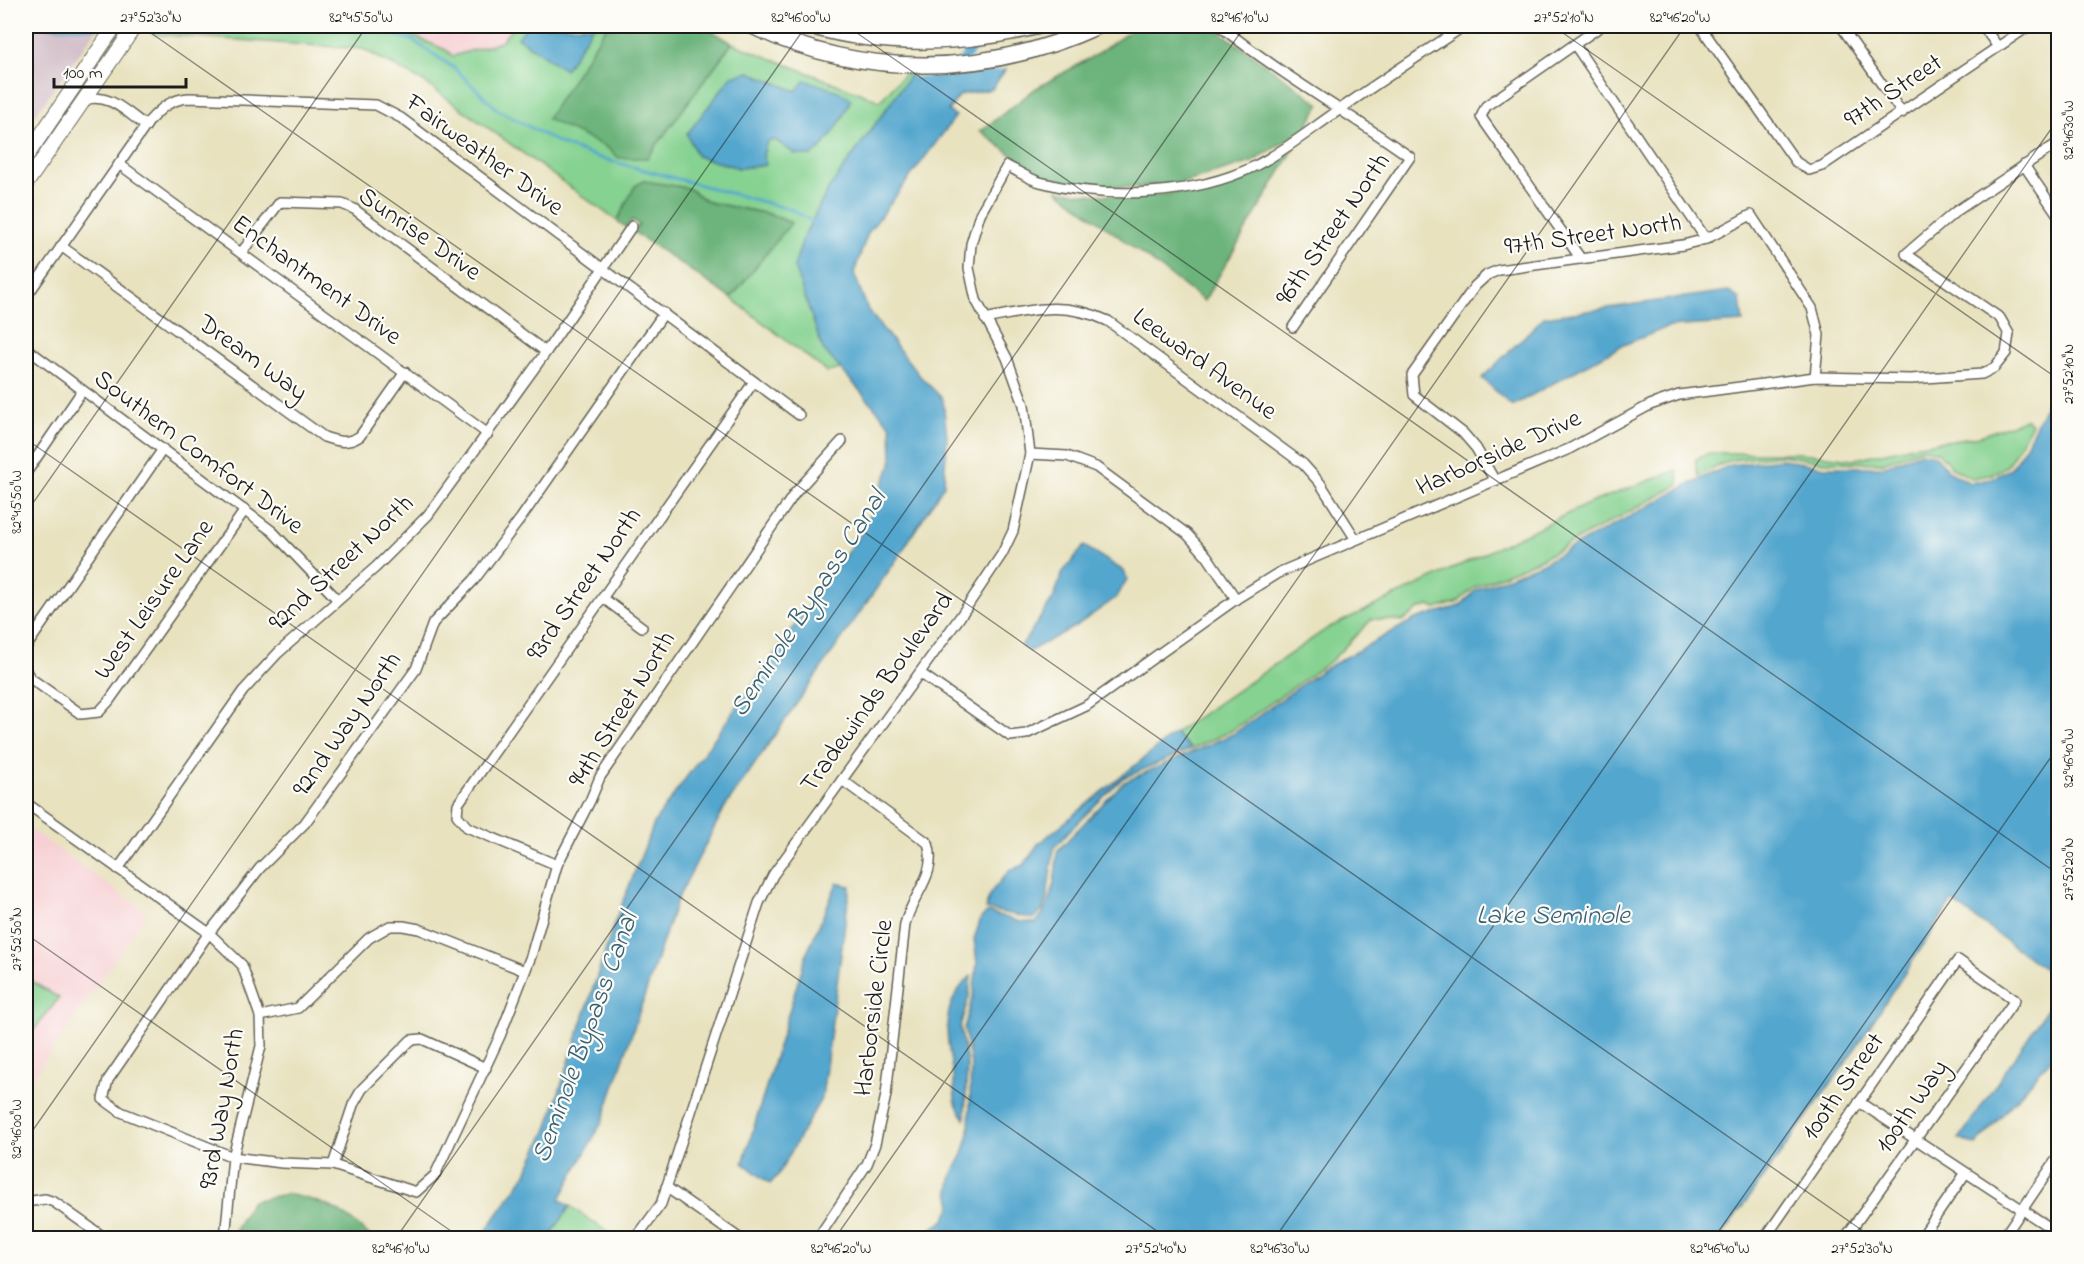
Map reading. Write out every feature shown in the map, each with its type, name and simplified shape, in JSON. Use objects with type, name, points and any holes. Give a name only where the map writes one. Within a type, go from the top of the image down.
[{"type":"main road","points":[[26,157],[115,26]]},
{"type":"main road","points":[[26,184],[135,26]]},
{"type":"main road","points":[[752,26],[824,52],[872,64],[924,65],[989,59],[1051,44],[1098,26]]},
{"type":"main road","points":[[810,26],[890,41],[939,43],[997,36],[1039,26]]},
{"type":"main road","points":[[82,77],[93,86]]},
{"type":"street","points":[[1220,26],[1338,110],[1464,26]]},
{"type":"street","points":[[1581,259],[1481,117],[1486,106],[1601,26]]},
{"type":"street","name":"97th Street","points":[[1700,26],[1796,162],[1809,170],[1822,166],[2029,26]]},
{"type":"street","points":[[1841,26],[1902,113]]},
{"type":"street","points":[[1983,26],[1998,47]]},
{"type":"street","points":[[1575,45],[1706,239]]},
{"type":"street","points":[[104,70],[106,98]]},
{"type":"street","points":[[84,100],[95,96],[106,98],[146,126]]},
{"type":"street","name":"Fairweather Drive","points":[[26,297],[146,126],[168,104],[189,98],[376,105],[401,118],[799,415]]},
{"type":"street","name":"96th Street North","points":[[1293,327],[1410,157],[1363,123],[1338,110]]},
{"type":"street","name":"Tradewinds Boulevard","points":[[636,1238],[661,1204],[759,903],[785,857],[920,673],[1007,545],[1019,510],[1030,454],[1022,397],[1007,358],[985,319],[970,281],[970,244],[980,214],[1007,166],[1039,182],[1104,192],[1143,192],[1186,187],[1254,166],[1287,147],[1338,110]]},
{"type":"street","points":[[2058,143],[2024,165],[2058,215]]},
{"type":"street","name":"Enchantment Drive","points":[[119,164],[488,434]]},
{"type":"street","name":"Harborside Drive","points":[[920,673],[1010,736],[1017,736],[1086,706],[1236,599],[1278,573],[1355,538],[1569,449],[1650,405],[1679,395],[1815,377],[1911,380],[1982,374],[1994,368],[2006,353],[2009,334],[2000,318],[1906,254],[1955,212],[2024,165]]},
{"type":"street","name":"Sunrise Drive","points":[[241,253],[280,202],[342,204],[354,209],[546,352]]},
{"type":"street","name":"97th Street North","points":[[1495,481],[1476,448],[1463,433],[1414,395],[1412,375],[1475,286],[1487,275],[1498,270],[1683,245],[1706,239],[1751,214],[1812,308],[1819,335],[1815,377]]},
{"type":"street","name":"92nd Street North","points":[[118,869],[243,691],[278,653],[376,567],[428,515],[546,352],[632,226]]},
{"type":"street","name":"Dream Way","points":[[61,246],[324,437],[340,442],[353,441],[360,436],[405,372]]},
{"type":"street","name":"Leeward Avenue","points":[[985,319],[1047,306],[1096,315],[1108,321],[1303,464],[1320,483],[1355,538]]},
{"type":"street","name":"92nd Way North","points":[[233,1157],[121,1112],[102,1099],[108,1080],[208,933],[260,868],[305,823],[416,669],[433,623],[474,580],[514,527],[664,313]]},
{"type":"street","name":"Southern Comfort Drive","points":[[26,348],[245,510],[290,547],[337,599]]},
{"type":"street","name":"93rd Street North","points":[[557,865],[467,827],[457,815],[458,804],[753,382]]},
{"type":"street","points":[[26,473],[82,391]]},
{"type":"street","name":"94th Street North","points":[[333,1165],[416,1192],[435,1175],[486,1068],[525,971],[557,865],[600,777],[795,493],[842,441]]},
{"type":"street","points":[[26,647],[163,449]]},
{"type":"street","points":[[1030,454],[1067,456],[1096,467],[1186,534],[1207,555],[1236,599]]},
{"type":"street","name":"West Leisure Lane","points":[[26,671],[30,678],[81,714],[99,712],[116,692],[245,510]]},
{"type":"street","points":[[603,598],[642,627]]},
{"type":"street","name":"Harborside Circle","points":[[818,1239],[867,1164],[875,1144],[886,1095],[905,924],[910,906],[932,864],[928,843],[842,780]]},
{"type":"street","name":"93rd Way North","points":[[26,803],[208,933],[242,965],[260,1016],[261,1046],[233,1157],[225,1239]]},
{"type":"street","points":[[260,1016],[298,1008],[369,938],[390,926],[419,929],[525,971]]},
{"type":"street","name":"100th Way","points":[[1845,1239],[2015,1000],[1958,960]]},
{"type":"street","name":"100th Street","points":[[1765,1239],[1958,960]]},
{"type":"street","points":[[233,1157],[282,1163],[333,1165],[353,1105],[362,1089],[411,1040],[422,1039],[486,1068]]},
{"type":"street","points":[[1859,1102],[1965,1174],[2024,1209],[2058,1233]]},
{"type":"street","points":[[2003,1239],[2058,1157]]},
{"type":"street","points":[[1921,1239],[1965,1174]]},
{"type":"street","points":[[666,1186],[739,1239]]},
{"type":"street","points":[[28,1201],[54,1202],[105,1239]]},
{"type":"shaded area","points":[[26,26],[99,26],[26,128]]},
{"type":"shaded area","points":[[389,26],[514,26],[501,42],[453,56],[446,50]]},
{"type":"shaded area","points":[[26,826],[147,913],[26,1088]]},
{"type":"green space","points":[[146,26],[389,26],[446,50],[453,56],[501,42],[514,26],[527,26],[519,37],[565,69],[593,26],[607,26],[548,119],[647,158],[732,43],[880,101],[908,70],[914,70],[826,193],[803,238],[823,349],[841,369],[827,372],[731,298],[790,222],[769,214],[708,202],[688,188],[644,181],[635,186],[617,221],[424,82],[363,49],[153,34],[144,28]],"holes":[[[749,72],[796,91],[850,99],[843,118],[820,150],[795,154],[775,140],[767,141],[763,155],[766,165],[739,168],[697,156]]]},
{"type":"green space","points":[[607,26],[704,26],[732,43],[647,158],[619,158],[606,147],[547,119]]},
{"type":"green space","points":[[1137,26],[1212,26],[1320,104],[1306,128],[1252,162],[1186,182],[1143,187],[1104,187],[1041,177],[979,130],[981,131],[1035,89],[1097,54]]},
{"type":"green space","points":[[1295,147],[1204,301],[1057,190],[1119,196],[1181,192],[1240,177],[1268,164]]},
{"type":"green space","points":[[644,181],[688,188],[708,202],[769,214],[791,223],[731,298],[634,232],[639,225],[632,220],[626,227],[617,221],[635,186]]},
{"type":"green space","points":[[2026,419],[2032,424],[2007,466],[1990,475],[1971,478],[1952,468],[1938,452],[1923,448],[1883,463],[1825,462],[1781,455],[1731,460],[1698,476],[1695,460],[1709,453],[1800,453],[1855,459],[1918,445],[1980,436]]},
{"type":"green space","points":[[1677,470],[1679,485],[1541,559],[1475,587],[1458,602],[1436,609],[1429,606],[1419,609],[1403,621],[1372,619],[1332,660],[1231,731],[1191,749],[1175,733],[1328,628],[1590,503]]},
{"type":"green space","points":[[31,981],[59,998],[26,1040],[26,982]]},
{"type":"green space","points":[[286,1194],[313,1200],[333,1208],[372,1238],[237,1238],[234,1231],[252,1201]]},
{"type":"green space","points":[[570,1206],[616,1238],[549,1238]]},
{"type":"water","points":[[527,26],[593,26],[565,70],[518,38]]},
{"type":"water","points":[[1012,60],[992,89],[960,95],[948,111],[956,116],[868,233],[854,273],[868,310],[920,376],[943,399],[947,438],[944,485],[899,556],[725,807],[676,902],[603,1120],[560,1199],[570,1206],[549,1238],[481,1238],[525,1175],[547,1129],[614,924],[655,821],[862,532],[892,462],[891,426],[823,349],[794,267],[803,238],[826,193],[914,70]]},
{"type":"water","points":[[749,72],[796,91],[805,80],[838,91],[851,99],[834,131],[824,145],[811,156],[795,154],[775,140],[767,141],[763,155],[766,165],[739,168],[697,156],[687,134],[732,76]]},
{"type":"water","points":[[1728,291],[1740,299],[1743,322],[1668,327],[1621,346],[1512,406],[1482,378],[1544,317]]},
{"type":"water","name":"Lake Seminole","points":[[2058,380],[2058,979],[1952,901],[1847,1061],[1720,1238],[916,1238],[944,1221],[952,1205],[949,1191],[952,1175],[963,1154],[969,1133],[971,1063],[964,1028],[973,996],[977,963],[974,939],[981,918],[988,912],[1021,922],[1036,923],[1050,898],[1056,870],[1057,851],[1124,782],[1233,734],[1321,671],[1415,619],[1460,606],[1476,590],[1543,563],[1697,480],[1731,465],[1781,459],[1825,467],[1883,467],[1921,452],[1935,455],[1950,472],[1970,483],[1991,479],[2010,469],[2025,447]]},
{"type":"water","points":[[1084,546],[1124,571],[1127,579],[1117,597],[1076,626],[1030,651],[1021,646],[1053,599],[1063,572]]},
{"type":"water","points":[[1175,733],[1191,749],[1123,778],[1054,848],[1047,897],[1043,909],[1034,919],[985,909],[991,892],[1010,870],[1024,865],[1038,844]]},
{"type":"water","points":[[837,883],[850,886],[822,1097],[778,1175],[770,1184],[743,1163],[806,955]]},
{"type":"water","points":[[971,976],[969,996],[960,1027],[967,1064],[965,1119],[955,1098],[947,1022],[953,998]]},
{"type":"water","points":[[2058,993],[2058,1051],[1976,1145],[1959,1139]]},
{"type":"pier","points":[[1015,61],[1010,68],[1004,69],[964,75],[911,77],[919,67]]},
{"type":"waterway","points":[[26,26],[98,28]]},
{"type":"waterway","points":[[152,28],[268,26]]},
{"type":"waterway","points":[[297,26],[382,32],[412,40],[454,68],[498,110],[563,145],[600,158],[793,210],[814,223]]},
{"type":"waterway","name":"Seminole Bypass Canal","points":[[960,64],[989,26]]}]
